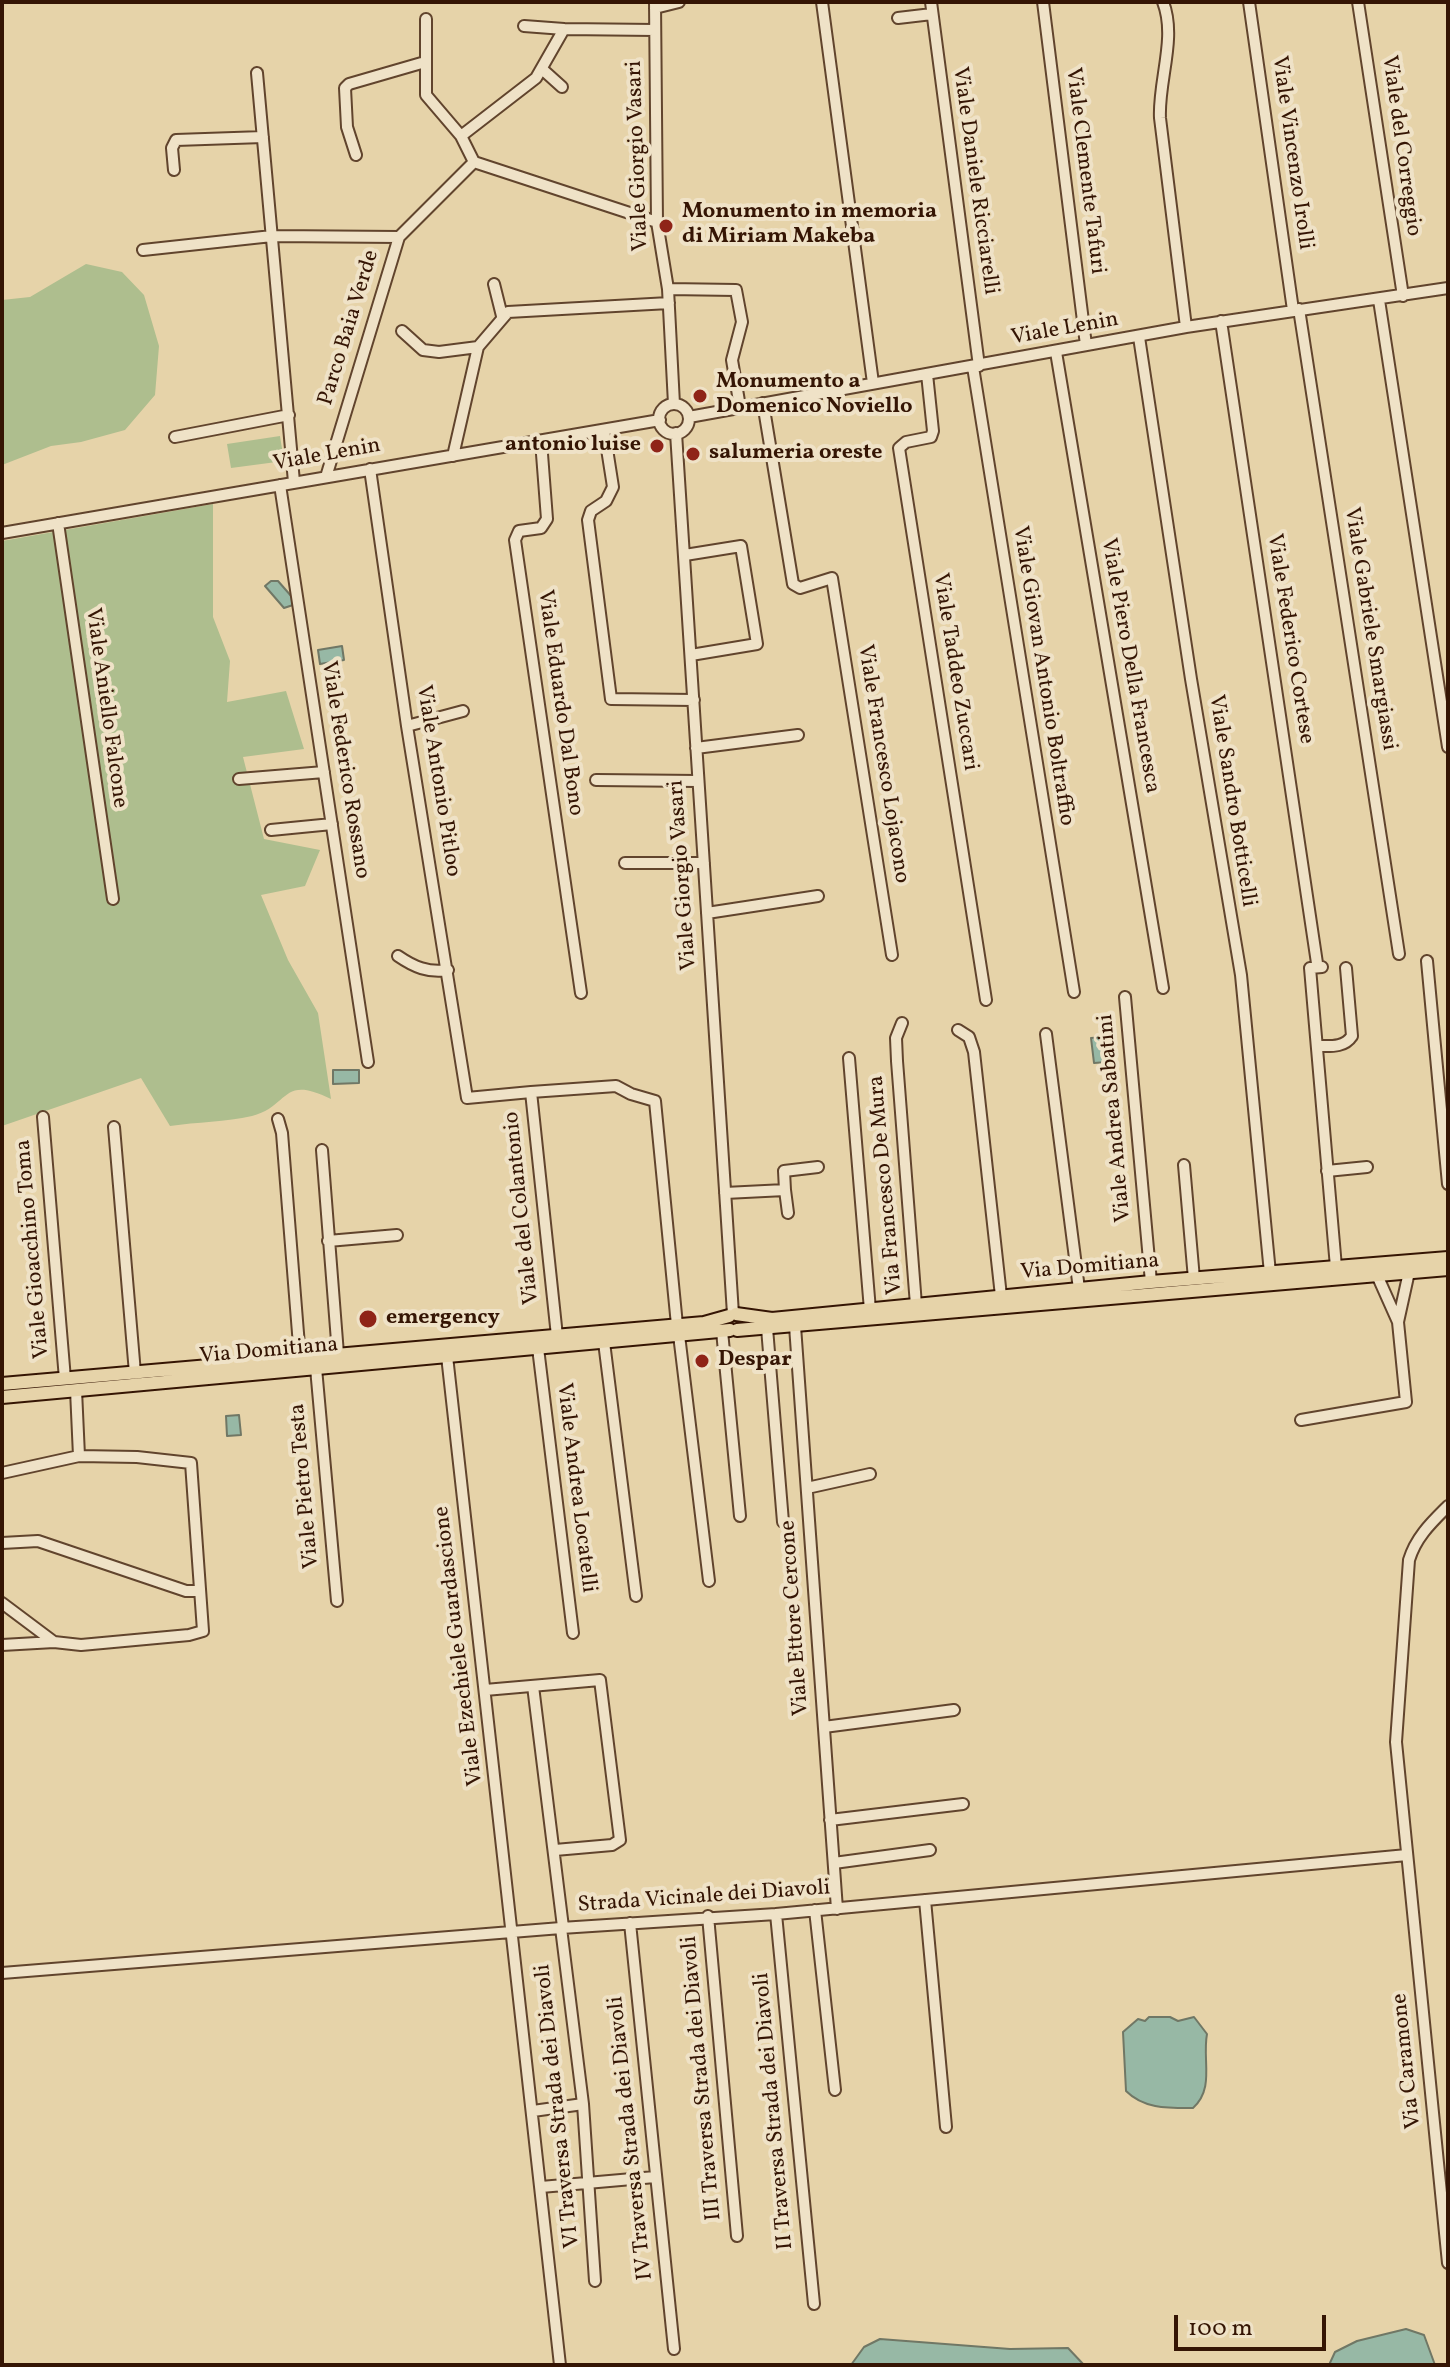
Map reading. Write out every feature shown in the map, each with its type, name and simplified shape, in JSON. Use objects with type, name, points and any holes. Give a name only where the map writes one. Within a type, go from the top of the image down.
[{"type":"main road","name":"Via Domitiana","points":[[2,1397],[604,1342],[678,1330],[733,1315],[772,1319],[1151,1282],[1448,1258]]},
{"type":"main road","name":"Via Domitiana","points":[[2,1384],[557,1336],[795,1326],[1448,1269]]},
{"type":"main road","points":[[730,1330],[726,1324],[733,1315]]},
{"type":"street","points":[[655,5],[679,2]]},
{"type":"street","points":[[822,2],[873,383]]},
{"type":"street","name":"Viale Clemente Tafuri","points":[[1043,2],[1086,345]]},
{"type":"street","points":[[1163,2],[1169,24],[1159,103],[1160,118],[1186,327]]},
{"type":"street","name":"Viale Vincenzo Irolli","points":[[1249,2],[1296,310]]},
{"type":"street","name":"Viale del Correggio","points":[[1358,2],[1403,296]]},
{"type":"street","name":"Viale Giorgio Vasari","points":[[655,5],[657,222],[668,289],[674,404]]},
{"type":"street","points":[[898,18],[931,8]]},
{"type":"street","name":"Viale Daniele Ricciarelli","points":[[931,8],[976,366]]},
{"type":"street","points":[[426,19],[426,95],[461,136],[474,162],[657,222]]},
{"type":"street","points":[[524,26],[655,30]]},
{"type":"street","points":[[461,136],[536,78],[564,29]]},
{"type":"street","points":[[356,155],[347,127],[345,88],[349,84],[425,62]]},
{"type":"street","points":[[542,69],[562,87]]},
{"type":"street","name":"Parco Baia Verde","points":[[257,73],[294,482]]},
{"type":"street","points":[[174,170],[172,148],[176,140],[263,137]]},
{"type":"street","name":"Parco Baia Verde","points":[[326,477],[399,237],[474,162]]},
{"type":"street","name":"Parco Baia Verde","points":[[143,250],[272,236],[399,237]]},
{"type":"street","points":[[494,284],[502,316]]},
{"type":"street","name":"Viale Lenin","points":[[689,417],[1221,321],[1448,288]]},
{"type":"street","points":[[668,289],[736,290],[742,322],[732,360],[740,407]]},
{"type":"street","points":[[1379,300],[1448,747]]},
{"type":"street","points":[[453,456],[478,347],[502,316],[508,312],[669,303]]},
{"type":"street","name":"Viale Gabriele Smargiassi","points":[[1296,310],[1399,954]]},
{"type":"street","name":"Viale Federico Cortese","points":[[1221,321],[1320,965],[1310,968],[1317,1046]]},
{"type":"street","points":[[402,331],[423,350],[439,352],[478,347]]},
{"type":"street","name":"Viale Sandro Botticelli","points":[[1139,337],[1191,679],[1241,975],[1270,1273]]},
{"type":"street","name":"Viale Piero Della Francesca","points":[[1056,352],[1163,988]]},
{"type":"street","name":"Viale Giovan Antonio Boltraffio","points":[[976,366],[1074,992]]},
{"type":"street","name":"Viale Taddeo Zuccari","points":[[927,374],[931,437],[906,442],[899,448],[986,1000]]},
{"type":"street","name":"Viale Francesco Lojacono","points":[[763,403],[793,584],[800,588],[832,578],[892,955]]},
{"type":"street","points":[[674,404],[685,407],[689,417],[687,427],[676,433],[666,431],[660,420],[664,408],[674,404]]},
{"type":"street","name":"Parco Baia Verde","points":[[175,437],[289,415]]},
{"type":"street","name":"Viale Lenin","points":[[2,533],[660,420]]},
{"type":"street","points":[[604,430],[613,487],[606,501],[591,511],[588,520],[611,699],[694,700]]},
{"type":"street","name":"Viale Giorgio Vasari","points":[[676,433],[733,1315]]},
{"type":"street","name":"Viale Eduardo Dal Bono","points":[[541,441],[547,519],[539,529],[519,531],[515,540],[581,993]]},
{"type":"street","name":"Viale Antonio Pitloo","points":[[370,469],[407,726],[467,1098]]},
{"type":"street","name":"Viale Federico Rossano","points":[[280,485],[368,1062]]},
{"type":"street","name":"Viale Aniello Falcone","points":[[58,523],[113,899]]},
{"type":"street","points":[[685,555],[741,546],[757,644],[691,655]]},
{"type":"street","points":[[407,726],[463,711]]},
{"type":"street","points":[[696,748],[798,735]]},
{"type":"street","points":[[239,779],[324,772]]},
{"type":"street","points":[[596,780],[698,781]]},
{"type":"street","points":[[271,830],[332,824]]},
{"type":"street","points":[[625,863],[704,863]]},
{"type":"street","points":[[707,913],[818,896]]},
{"type":"street","points":[[398,956],[432,972],[448,970]]},
{"type":"street","points":[[1427,961],[1448,1184]]},
{"type":"street","points":[[1336,1267],[1317,1046],[1341,1045],[1352,1036],[1346,968]]},
{"type":"street","name":"Viale Andrea Sabatini","points":[[1125,997],[1151,1282]]},
{"type":"street","name":"Via Francesco De Mura","points":[[902,1023],[896,1038],[897,1061],[916,1305]]},
{"type":"street","points":[[958,1030],[969,1037],[974,1052],[1001,1296]]},
{"type":"street","points":[[1046,1034],[1079,1289]]},
{"type":"street","points":[[849,1058],[870,1310]]},
{"type":"street","points":[[531,1092],[616,1086],[655,1101],[678,1330],[709,1581]]},
{"type":"street","name":"Viale del Colantonio","points":[[467,1098],[531,1092],[557,1336]]},
{"type":"street","name":"Viale Gioacchino Toma","points":[[43,1117],[65,1379]]},
{"type":"street","points":[[278,1119],[282,1133],[300,1358]]},
{"type":"street","points":[[114,1127],[135,1373]]},
{"type":"street","points":[[322,1150],[338,1354]]},
{"type":"street","points":[[1184,1165],[1194,1279]]},
{"type":"street","points":[[788,1213],[784,1171],[818,1167]]},
{"type":"street","points":[[1327,1171],[1367,1167]]},
{"type":"street","points":[[725,1193],[785,1190]]},
{"type":"street","points":[[328,1241],[397,1235]]},
{"type":"street","points":[[1301,1420],[1406,1402],[1398,1322],[1409,1272]]},
{"type":"street","points":[[1377,1275],[1398,1322]]},
{"type":"street","name":"Viale Ettore Cercone","points":[[795,1326],[837,1909]]},
{"type":"street","points":[[767,1328],[783,1522]]},
{"type":"street","points":[[730,1330],[740,1516]]},
{"type":"street","points":[[604,1342],[636,1596]]},
{"type":"street","name":"Viale Andrea Locatelli","points":[[538,1348],[573,1633]]},
{"type":"street","name":"Viale Ezechiele Guardascione","points":[[447,1356],[560,2365]]},
{"type":"street","name":"Viale Pietro Testa","points":[[316,1368],[337,1601]]},
{"type":"street","points":[[76,1390],[79,1456]]},
{"type":"street","points":[[2,1473],[79,1456],[137,1457],[191,1463],[203,1631],[199,1634],[81,1645],[54,1642],[2,1645]]},
{"type":"street","points":[[807,1488],[870,1474]]},
{"type":"street","name":"Via Caramone","points":[[1448,1506],[1423,1532],[1409,1560],[1396,1742],[1448,2263]]},
{"type":"street","points":[[2,1543],[38,1541],[186,1591],[200,1591]]},
{"type":"street","points":[[2,1603],[54,1642]]},
{"type":"street","points":[[485,1690],[600,1680],[620,1840],[612,1845],[555,1850]]},
{"type":"street","name":"VI Traversa Strada dei Diavoli","points":[[533,1686],[583,2104],[595,2281]]},
{"type":"street","points":[[824,1727],[954,1710]]},
{"type":"street","points":[[830,1820],[963,1804]]},
{"type":"street","points":[[834,1863],[930,1850]]},
{"type":"street","name":"Strada Vicinale dei Diavoli","points":[[2,1973],[708,1916],[837,1909],[1407,1855]]},
{"type":"street","points":[[925,1900],[946,2127]]},
{"type":"street","points":[[815,1910],[835,2090]]},
{"type":"street","name":"II Traversa Strada dei Diavoli","points":[[776,1914],[814,2304]]},
{"type":"street","name":"III Traversa Strada dei Diavoli","points":[[708,1916],[737,2236]]},
{"type":"street","name":"IV Traversa Strada dei Diavoli","points":[[630,1923],[674,2349]]},
{"type":"street","points":[[533,2111],[583,2104]]},
{"type":"street","points":[[541,2187],[655,2177]]},
{"type":"shaded area","points":[[86,264],[122,272],[144,295],[159,346],[155,395],[125,430],[81,442],[51,446],[2,465],[2,300],[30,297]]},
{"type":"shaded area","points":[[280,436],[284,461],[231,468],[227,444]]},
{"type":"shaded area","points":[[213,504],[213,617],[230,661],[227,702],[286,691],[304,749],[243,757],[264,839],[320,850],[305,886],[261,895],[288,960],[318,1013],[331,1099],[315,1092],[294,1091],[252,1116],[170,1126],[141,1078],[2,1126],[2,541]]},
{"type":"shaded area","points":[[271,581],[278,581],[292,597],[293,605],[284,608],[265,586]]},
{"type":"shaded area","points":[[342,646],[344,660],[320,664],[318,650]]},
{"type":"shaded area","points":[[1104,1037],[1107,1062],[1094,1063],[1091,1038]]},
{"type":"shaded area","points":[[333,1070],[359,1070],[359,1083],[333,1084]]},
{"type":"shaded area","points":[[239,1415],[241,1435],[227,1436],[226,1416]]},
{"type":"shaded area","points":[[1149,2017],[1170,2017],[1178,2021],[1194,2017],[1207,2034],[1206,2083],[1200,2100],[1193,2108],[1149,2104],[1126,2091],[1123,2032],[1138,2019],[1145,2021]]},
{"type":"shaded area","points":[[1406,2329],[1424,2335],[1435,2365],[1329,2365],[1335,2352],[1357,2341]]},
{"type":"shaded area","points":[[880,2339],[1010,2349],[1068,2348],[1084,2365],[851,2365],[864,2347]]},
{"type":"place","name":"Monumento in memoria di Miriam Makeba","points":[[666,226]]},
{"type":"place","name":"Monumento a Domenico Noviello","points":[[700,396]]},
{"type":"place","name":"antonio luise","points":[[657,446]]},
{"type":"place","name":"salumeria oreste","points":[[693,454]]},
{"type":"place","name":"emergency","points":[[368,1319]]},
{"type":"place","name":"Despar","points":[[702,1361]]}]
